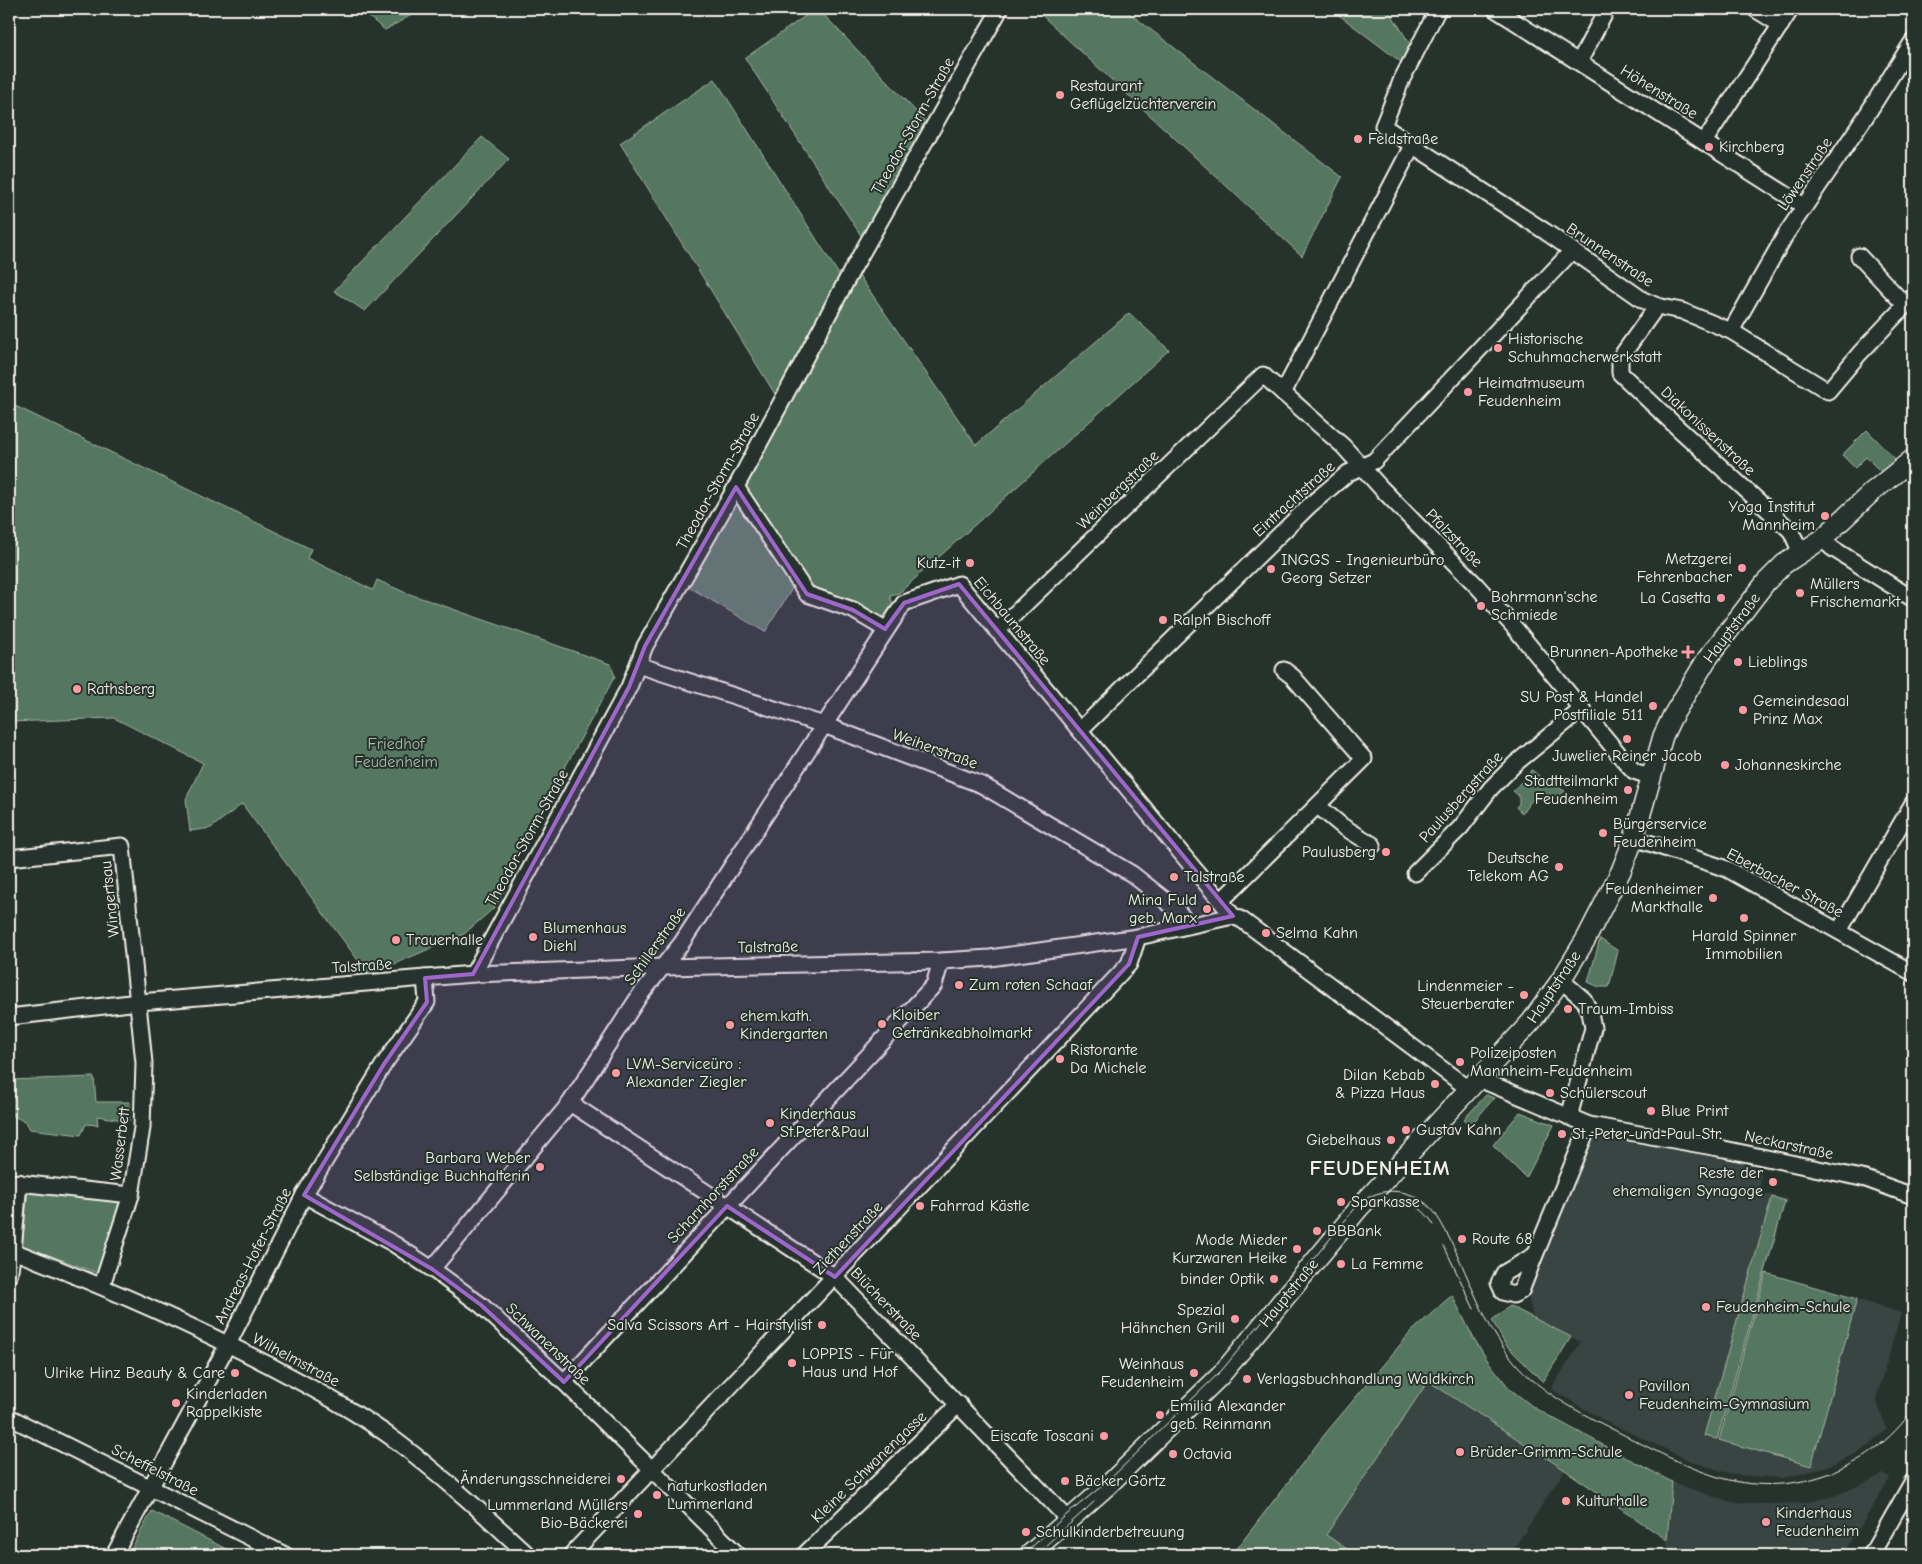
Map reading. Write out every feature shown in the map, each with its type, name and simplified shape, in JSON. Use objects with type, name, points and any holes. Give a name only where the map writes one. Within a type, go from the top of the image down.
[{"type":"street","name":"Theodor-Storm-Straße","points":[[473,974],[629,687],[645,646],[736,487],[851,272],[1000,9]]},
{"type":"street","name":"Brunnenstraße","points":[[1438,9],[1402,80],[1383,126],[1546,232],[1643,300],[1657,306],[1682,311],[1732,331],[1828,390],[1909,301]]},
{"type":"street","name":"Höhenstraße","points":[[1495,9],[1804,206]]},
{"type":"street","points":[[1580,62],[1607,9]]},
{"type":"street","points":[[1755,9],[1781,25]]},
{"type":"street","points":[[1704,142],[1791,9]]},
{"type":"street","name":"Löwenstraße","points":[[1732,331],[1786,234],[1866,116],[1913,41]]},
{"type":"street","points":[[1283,392],[1412,146]]},
{"type":"street","name":"Eintrachtstraße","points":[[1080,730],[1310,505],[1348,473],[1374,461],[1572,251]]},
{"type":"street","points":[[1859,256],[1909,301]]},
{"type":"street","name":"Diakonissenstraße","points":[[1657,306],[1620,358],[1620,373],[1791,531],[1801,553]]},
{"type":"street","name":"Pfalzstraße","points":[[1263,375],[1344,446],[1514,627],[1634,771],[1651,777]]},
{"type":"street","name":"Weinbergstraße","points":[[997,630],[1263,375]]},
{"type":"street","name":"Hauptstraße","points":[[1029,1555],[1107,1486],[1220,1376],[1359,1208],[1531,1022],[1562,980],[1612,888],[1634,838],[1663,736],[1672,717],[1707,659],[1766,582],[1784,564],[1822,539],[1872,492],[1913,459]]},
{"type":"street","points":[[736,487],[807,594],[853,610],[885,629]]},
{"type":"street","points":[[1822,539],[1832,548],[1913,599]]},
{"type":"street","name":"Eichbaumstraße","points":[[885,629],[904,603],[958,584],[1233,916]]},
{"type":"street","name":"Schillerstraße","points":[[432,1269],[570,1103],[640,995],[681,944],[885,629]]},
{"type":"street","name":"Weiherstraße","points":[[638,665],[824,725],[982,785],[1132,874],[1175,908],[1189,925]]},
{"type":"street","points":[[1221,900],[1364,759],[1284,670]]},
{"type":"street","name":"Paulusbergstraße","points":[[1415,873],[1461,827],[1491,788],[1516,762],[1582,709]]},
{"type":"street","points":[[1839,931],[1913,803]]},
{"type":"street","points":[[1318,806],[1342,826],[1373,845]]},
{"type":"street","name":"Eberbacher Straße","points":[[1634,838],[1727,869],[1913,973]]},
{"type":"street","name":"Wingertsau","points":[[9,858],[122,846],[139,1002]]},
{"type":"street","points":[[1233,916],[1432,1060],[1474,1084]]},
{"type":"street","name":"Talstraße","points":[[9,1017],[139,1002],[473,974],[990,958],[1138,937],[1233,916]]},
{"type":"street","name":"Ziethenstraße","points":[[571,1555],[1129,964],[1138,937]]},
{"type":"street","name":"Scharnhorststraße","points":[[564,1382],[934,985],[941,961]]},
{"type":"street","name":"Andreas-Hofer-Straße","points":[[114,1555],[228,1344],[304,1195],[384,1064],[427,1002],[425,978]]},
{"type":"street","points":[[1562,980],[1584,1000],[1590,1012],[1593,1028],[1569,1118]]},
{"type":"street","name":"Wasserbett","points":[[102,1286],[132,1195],[142,1128],[144,1063],[139,1002]]},
{"type":"street","name":"Neckarstraße","points":[[1474,1084],[1588,1125],[1724,1149],[1857,1177],[1913,1196]]},
{"type":"street","name":"Blücherstraße","points":[[570,1103],[835,1277],[1068,1519]]},
{"type":"street","points":[[1535,1255],[1588,1125]]},
{"type":"street","points":[[9,1276],[13,1251],[14,1182],[132,1195]]},
{"type":"street","name":"Schwanenstraße","points":[[304,1195],[394,1244],[481,1305],[564,1382],[738,1555]]},
{"type":"street","name":"Wilhelmstraße","points":[[13,1251],[102,1286],[228,1344],[330,1397],[399,1443],[467,1498],[528,1555]]},
{"type":"street","name":"Kleine Schwanengasse","points":[[804,1555],[959,1404]]},
{"type":"street","name":"Scheffelstraße","points":[[9,1417],[280,1554]]},
{"type":"street","points":[[1871,1555],[1913,1481]]},
{"type":"highlighted area","points":[[736,487],[807,594],[853,610],[885,629],[904,603],[959,584],[1233,916],[1138,937],[1129,964],[835,1277],[727,1206],[564,1382],[481,1305],[432,1269],[304,1195],[384,1064],[427,1002],[425,978],[473,974],[629,687],[645,646]]},
{"type":"shaded area","name":"Feudenheim-Schule","points":[[1594,1132],[1760,1167],[1761,1193],[1787,1199],[1766,1273],[1901,1313],[1876,1399],[1887,1430],[1857,1453],[1821,1469],[1781,1478],[1735,1475],[1693,1462],[1607,1422],[1551,1389],[1581,1342],[1533,1318],[1528,1295]]},
{"type":"shaded area","name":"Brüder-Grimm-Schule","points":[[1428,1381],[1511,1433],[1565,1470],[1511,1553],[1514,1555],[1356,1555],[1325,1536]]},
{"type":"shaded area","name":"Kinderhaus Feudenheim","points":[[1882,1474],[1890,1478],[1843,1555],[1668,1555],[1667,1540],[1672,1482],[1725,1501],[1760,1504],[1804,1503],[1834,1496]]},
{"type":"green space","points":[[359,9],[422,9],[385,30]]},
{"type":"green space","points":[[1035,9],[1124,9],[1342,177],[1302,256]]},
{"type":"green space","points":[[1331,9],[1388,9],[1410,44],[1401,62]]},
{"type":"green space","points":[[811,12],[822,13],[926,122],[927,129],[864,240],[745,58]]},
{"type":"green space","points":[[715,79],[843,281],[778,399],[620,143]]},
{"type":"green space","points":[[482,137],[509,159],[365,311],[334,291]]},
{"type":"green space","points":[[858,274],[976,445],[1129,313],[1169,350],[899,593],[890,595],[894,610],[888,619],[881,621],[849,600],[812,591],[807,581],[793,587],[765,632],[684,584]]},
{"type":"green space","name":"Friedhof Feudenheim","points":[[9,403],[311,549],[307,558],[373,590],[377,580],[404,592],[610,664],[615,676],[501,884],[504,891],[495,907],[464,934],[369,975],[242,804],[211,828],[190,831],[186,799],[203,763],[114,718],[9,722]]},
{"type":"green space","points":[[1867,430],[1896,460],[1883,474],[1866,457],[1855,468],[1842,455]]},
{"type":"green space","points":[[1532,770],[1546,782],[1565,791],[1551,801],[1538,792],[1522,813],[1516,807],[1519,804],[1519,796],[1513,791]]},
{"type":"green space","points":[[1600,939],[1618,951],[1609,987],[1599,987],[1588,982]]},
{"type":"green space","points":[[94,1077],[96,1102],[130,1102],[129,1121],[97,1116],[98,1125],[86,1124],[81,1135],[30,1129],[26,1122],[9,1114],[9,1080]]},
{"type":"green space","points":[[1486,1095],[1494,1098],[1471,1125],[1464,1119]]},
{"type":"green space","points":[[1520,1112],[1554,1125],[1526,1178],[1493,1145]]},
{"type":"green space","points":[[28,1191],[124,1201],[100,1274],[22,1245]]},
{"type":"green space","points":[[1772,1197],[1785,1201],[1717,1439],[1704,1436]]},
{"type":"green space","points":[[1766,1273],[1857,1299],[1811,1466],[1719,1440]]},
{"type":"green space","points":[[1452,1295],[1473,1337],[1488,1361],[1510,1389],[1536,1409],[1672,1482],[1667,1540],[1565,1470],[1428,1381],[1326,1535],[1356,1555],[1232,1555],[1325,1434],[1410,1333]]},
{"type":"green space","points":[[1510,1306],[1571,1337],[1543,1382],[1505,1344],[1492,1320]]},
{"type":"green space","points":[[152,1511],[238,1555],[128,1555]]},
{"type":"tram line","points":[[1023,1555],[1065,1516],[1108,1481],[1222,1370],[1357,1206],[1376,1194],[1387,1192],[1398,1192],[1418,1198],[1435,1213],[1456,1251],[1493,1330],[1504,1349],[1529,1377],[1554,1396],[1580,1412],[1691,1467],[1742,1483],[1770,1485],[1798,1482],[1825,1475],[1850,1464],[1874,1449],[1895,1431],[1913,1409]]},
{"type":"tram line","points":[[1373,1203],[1391,1199],[1408,1202],[1429,1217],[1434,1225]]},
{"type":"tram line","points":[[1444,1246],[1474,1309]]},
{"type":"tram line","points":[[1035,1555],[1094,1502]]},
{"type":"place","name":"Restaurant Geflügelzüchterverein","points":[[1060,95]]},
{"type":"place","name":"Feldstraße","points":[[1358,139]]},
{"type":"place","name":"Kirchberg","points":[[1709,147]]},
{"type":"place","name":"Historische Schuhmacherwerkstatt","points":[[1498,348]]},
{"type":"place","name":"Heimatmuseum Feudenheim","points":[[1468,392]]},
{"type":"place","name":"Yoga Institut Mannheim","points":[[1825,516]]},
{"type":"place","name":"Kutz-it","points":[[970,563]]},
{"type":"place","name":"Metzgerei Fehrenbacher","points":[[1742,568]]},
{"type":"place","name":"INGGS - Ingenieurbüro Georg Setzer","points":[[1271,569]]},
{"type":"place","name":"Müllers Frischemarkt","points":[[1800,593]]},
{"type":"place","name":"La Casetta","points":[[1721,598]]},
{"type":"place","name":"Bohrmann'sche Schmiede","points":[[1481,606]]},
{"type":"place","name":"Ralph Bischoff","points":[[1163,620]]},
{"type":"place","name":"Brunnen-Apotheke","points":[[1688,652]]},
{"type":"place","name":"Lieblings","points":[[1738,662]]},
{"type":"place","name":"Rathsberg","points":[[77,689]]},
{"type":"place","name":"SU Post & Handel Postfiliale 511","points":[[1653,706]]},
{"type":"place","name":"Gemeindesaal Prinz Max","points":[[1743,710]]},
{"type":"place","name":"Juwelier Reiner Jacob","points":[[1627,739]]},
{"type":"place","name":"Johanneskirche","points":[[1725,765]]},
{"type":"place","name":"Stadtteilmarkt Feudenheim","points":[[1628,790]]},
{"type":"place","name":"Bürgerservice Feudenheim","points":[[1603,833]]},
{"type":"place","name":"Paulusberg","points":[[1386,852]]},
{"type":"place","name":"Deutsche Telekom AG","points":[[1559,867]]},
{"type":"place","name":"Talstraße","points":[[1174,877]]},
{"type":"place","name":"Feudenheimer Markthalle","points":[[1713,898]]},
{"type":"place","name":"Mina Fuld geb. Marx","points":[[1207,909]]},
{"type":"place","name":"Harald Spinner Immobilien","points":[[1744,918]]},
{"type":"place","name":"Selma Kahn","points":[[1266,933]]},
{"type":"place","name":"Blumenhaus Diehl","points":[[533,937]]},
{"type":"place","name":"Trauerhalle","points":[[396,940]]},
{"type":"place","name":"Zum roten Schaaf","points":[[959,985]]},
{"type":"place","name":"Lindenmeier - Steuerberater","points":[[1524,995]]},
{"type":"place","name":"Traum-Imbiss","points":[[1568,1009]]},
{"type":"place","name":"Kloiber Getränkeabholmarkt","points":[[882,1024]]},
{"type":"place","name":"ehem.kath. Kindergarten","points":[[730,1025]]},
{"type":"place","name":"Ristorante Da Michele","points":[[1060,1059]]},
{"type":"place","name":"Polizeiposten Mannheim-Feudenheim","points":[[1460,1062]]},
{"type":"place","name":"LVM-Serviceüro : Alexander Ziegler","points":[[616,1073]]},
{"type":"place","name":"Dilan Kebab & Pizza Haus","points":[[1435,1084]]},
{"type":"place","name":"Schülerscout","points":[[1550,1093]]},
{"type":"place","name":"Blue Print","points":[[1651,1111]]},
{"type":"place","name":"Kinderhaus St.Peter&Paul","points":[[770,1123]]},
{"type":"place","name":"Gustav Kahn","points":[[1406,1130]]},
{"type":"place","name":"St.-Peter-und-Paul-Str.","points":[[1562,1134]]},
{"type":"place","name":"Giebelhaus","points":[[1391,1140]]},
{"type":"place","name":"Barbara Weber Selbständige Buchhalterin","points":[[540,1167]]},
{"type":"place","name":"Reste der ehemaligen Synagoge","points":[[1773,1182]]},
{"type":"place","name":"Sparkasse","points":[[1341,1202]]},
{"type":"place","name":"Fahrrad Kästle","points":[[920,1206]]},
{"type":"place","name":"BBBank","points":[[1317,1231]]},
{"type":"place","name":"Route 68","points":[[1462,1239]]},
{"type":"place","name":"Mode Mieder Kurzwaren Heike","points":[[1297,1249]]},
{"type":"place","name":"La Femme","points":[[1341,1264]]},
{"type":"place","name":"binder Optik","points":[[1274,1279]]},
{"type":"place","name":"Feudenheim-Schule","points":[[1706,1307]]},
{"type":"place","name":"Spezial Hähnchen Grill","points":[[1235,1319]]},
{"type":"place","name":"Salva Scissors Art - Hairstylist","points":[[822,1325]]},
{"type":"place","name":"LOPPIS - Für Haus und Hof","points":[[792,1363]]},
{"type":"place","name":"Ulrike Hinz Beauty & Care","points":[[235,1373]]},
{"type":"place","name":"Weinhaus Feudenheim","points":[[1194,1373]]},
{"type":"place","name":"Verlagsbuchhandlung Waldkirch","points":[[1247,1379]]},
{"type":"place","name":"Pavillon Feudenheim-Gymnasium","points":[[1629,1395]]},
{"type":"place","name":"Kinderladen Rappelkiste","points":[[176,1403]]},
{"type":"place","name":"Emilia Alexander geb. Reinmann","points":[[1160,1415]]},
{"type":"place","name":"Eiscafe Toscani","points":[[1104,1436]]},
{"type":"place","name":"Brüder-Grimm-Schule","points":[[1460,1452]]},
{"type":"place","name":"Octavia","points":[[1173,1454]]},
{"type":"place","name":"Änderungsschneiderei","points":[[621,1479]]},
{"type":"place","name":"Bäcker Görtz","points":[[1065,1481]]},
{"type":"place","name":"naturkostladen Lummerland","points":[[657,1495]]},
{"type":"place","name":"Kulturhalle","points":[[1566,1501]]},
{"type":"place","name":"Lummerland Müllers Bio-Bäckerei","points":[[638,1514]]},
{"type":"place","name":"Kinderhaus Feudenheim","points":[[1766,1522]]},
{"type":"place","name":"Schulkinderbetreuung","points":[[1026,1532]]},
{"type":"district","name":"FEUDENHEIM","points":[[1380,1168]]}]
